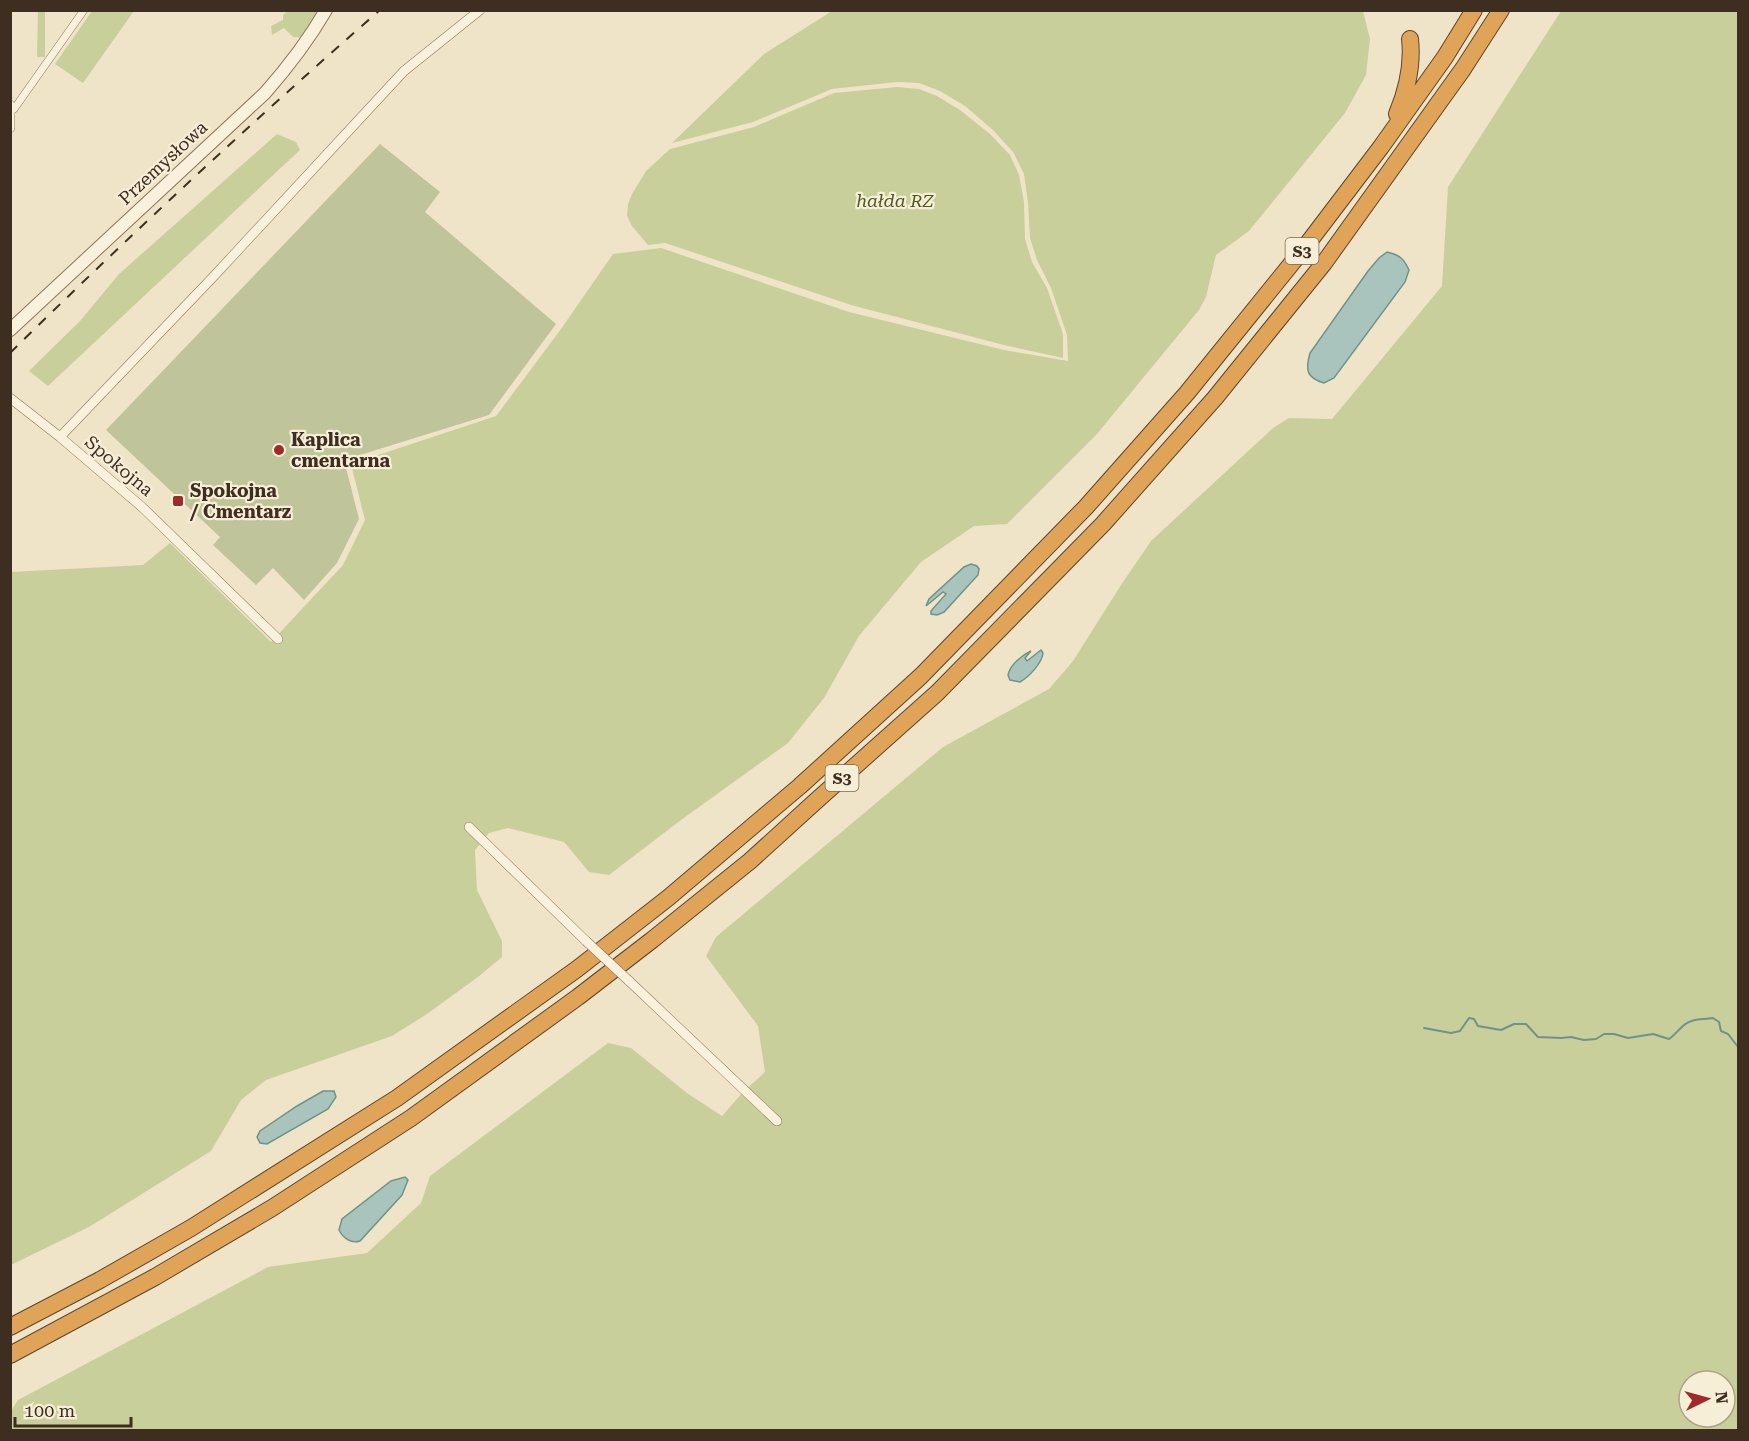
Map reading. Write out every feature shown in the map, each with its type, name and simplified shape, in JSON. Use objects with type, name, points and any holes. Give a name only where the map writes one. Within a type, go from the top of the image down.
[{"type":"highway","name":"S3","points":[[10,1327],[100,1280],[191,1228],[406,1092],[577,969],[650,913],[791,793],[921,676],[1086,507],[1187,393],[1305,247],[1381,147],[1445,57],[1474,10]]},
{"type":"highway","name":"S3","points":[[10,1355],[155,1277],[272,1208],[467,1079],[578,997],[750,861],[937,693],[1102,524],[1215,398],[1324,262],[1463,69],[1501,10]]},
{"type":"highway","points":[[1381,147],[1396,116],[1406,87],[1411,65],[1410,39]]},
{"type":"street","points":[[11,110],[14,109],[84,10]]},
{"type":"street","name":"Przemysłowa","points":[[10,330],[265,93],[304,46],[326,10]]},
{"type":"street","points":[[60,437],[222,268],[392,83],[480,10]]},
{"type":"street","points":[[10,105],[10,128]]},
{"type":"street","name":"Spokojna","points":[[10,398],[142,507],[278,639]]},
{"type":"street","points":[[469,827],[777,1121]]},
{"type":"green space","points":[[38,11],[45,11],[45,57],[37,57]]},
{"type":"green space","points":[[92,11],[134,11],[83,83],[55,64]]},
{"type":"green space","points":[[288,11],[321,11],[305,38],[293,37],[284,28],[272,35],[271,26],[283,20],[283,15]]},
{"type":"green space","points":[[832,11],[1363,11],[1370,39],[1366,75],[1345,113],[1249,231],[1216,255],[1206,297],[1199,310],[1097,434],[1007,524],[974,526],[921,562],[859,636],[824,698],[788,743],[609,875],[589,872],[564,842],[508,828],[489,833],[475,850],[477,890],[502,941],[502,957],[427,1014],[392,1036],[266,1080],[241,1100],[211,1151],[89,1227],[11,1265],[11,572],[143,565],[170,543],[271,642],[343,565],[365,520],[351,464],[496,416],[613,254],[661,248],[849,312],[1004,350],[1068,361],[1067,335],[1051,288],[1037,260],[1030,238],[1024,174],[1013,152],[993,130],[965,106],[940,91],[919,83],[897,82],[832,89],[753,122],[672,143],[764,54]]},
{"type":"green space","points":[[1561,11],[1738,11],[1738,1430],[11,1430],[11,1411],[18,1400],[268,1267],[367,1253],[421,1203],[430,1176],[608,1043],[631,1048],[687,1093],[722,1116],[765,1072],[758,1026],[706,956],[716,937],[943,747],[1049,689],[1073,661],[1151,541],[1273,428],[1289,418],[1332,419],[1442,286],[1448,187]]},
{"type":"green space","name":"hałda RZ","points":[[897,87],[919,89],[937,96],[960,110],[990,134],[1010,155],[1019,175],[1024,202],[1025,239],[1032,262],[1047,288],[1063,334],[1063,358],[851,305],[665,243],[648,245],[632,226],[627,216],[632,194],[646,171],[670,149],[754,127],[834,93]]},
{"type":"green space","points":[[277,134],[296,142],[300,150],[48,386],[29,371],[80,321],[119,274]]},
{"type":"green space","points":[[380,144],[440,192],[425,212],[556,324],[489,415],[344,460],[359,519],[337,563],[304,600],[273,568],[256,585],[213,545],[220,537],[106,430]]},
{"type":"water","points":[[1387,252],[1398,256],[1405,263],[1409,270],[1405,282],[1334,378],[1324,383],[1314,379],[1308,369],[1310,353],[1368,271]]},
{"type":"water","points":[[971,564],[979,569],[978,575],[944,612],[937,615],[931,614],[946,594],[943,592],[926,606],[929,599],[964,567]]},
{"type":"water","points":[[1041,650],[1042,657],[1031,673],[1020,682],[1010,680],[1009,671],[1017,661],[1031,651],[1025,658],[1027,661]]},
{"type":"water","points":[[323,1091],[334,1091],[336,1097],[328,1109],[267,1144],[260,1143],[257,1137],[260,1131]]},
{"type":"water","points":[[405,1177],[408,1180],[402,1195],[360,1241],[350,1241],[343,1236],[339,1230],[342,1219],[391,1181]]},
{"type":"waterway","points":[[1424,1028],[1451,1033],[1460,1031],[1469,1018],[1474,1019],[1478,1026],[1501,1030],[1514,1024],[1526,1024],[1538,1037],[1571,1037],[1584,1040],[1596,1039],[1604,1034],[1628,1038],[1653,1034],[1669,1039],[1687,1023],[1713,1018],[1719,1022],[1721,1031],[1728,1034],[1738,1047]]},
{"type":"railway","points":[[10,353],[192,179],[380,10]]},
{"type":"place","name":"Kaplica cmentarna","points":[[279,450]]},
{"type":"place","name":"Spokojna / Cmentarz","points":[[178,501]]}]
